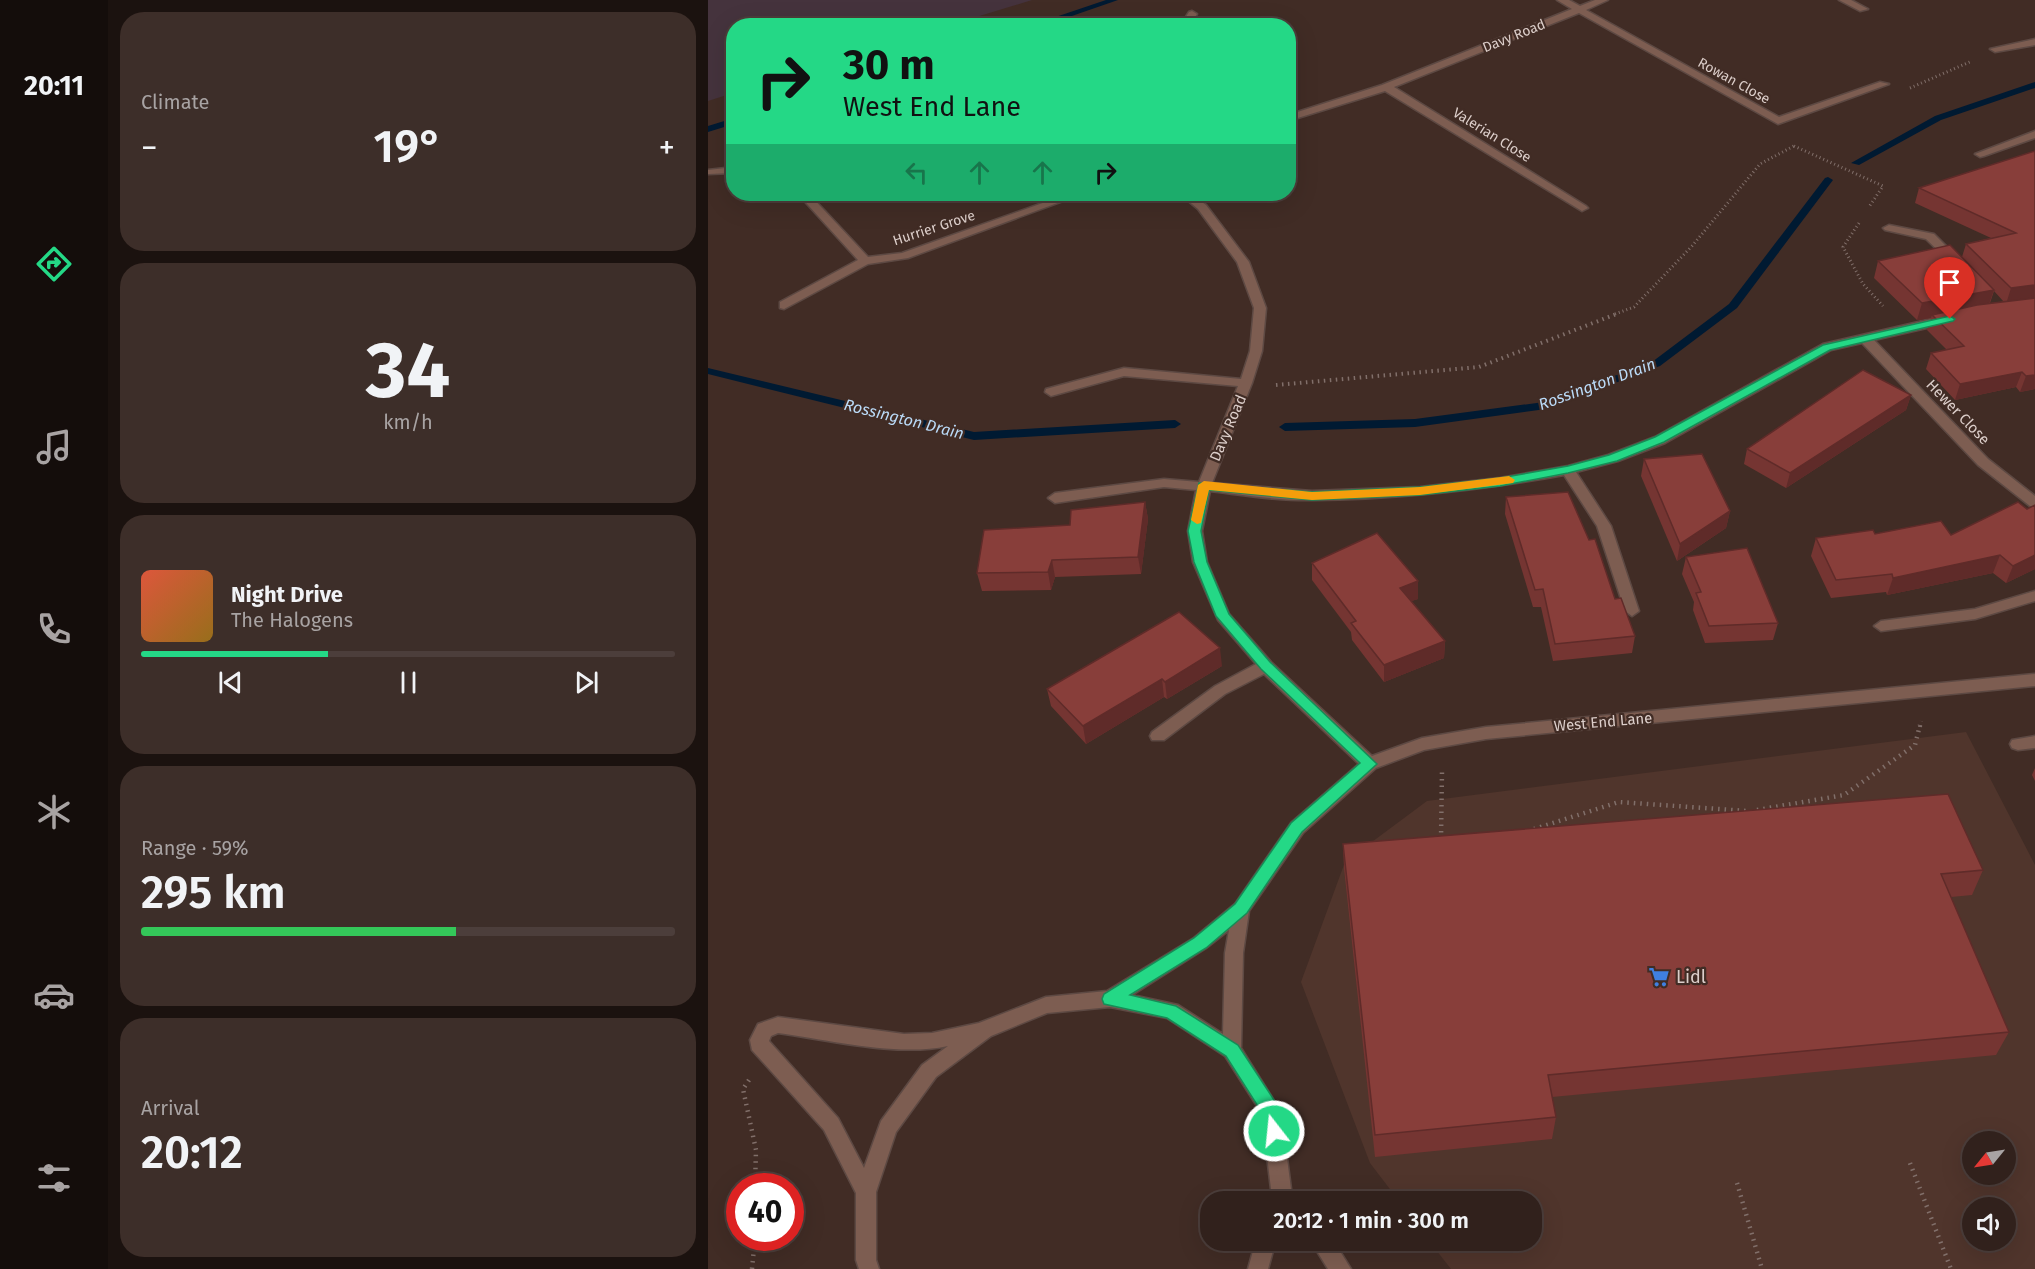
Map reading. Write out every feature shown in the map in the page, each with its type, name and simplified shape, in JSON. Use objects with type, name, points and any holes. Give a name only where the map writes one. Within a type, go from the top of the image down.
[{"type":"street","name":"Rowan Close","points":[[1562,0],[1778,121],[1884,84]]},
{"type":"street","name":"Davy Road","points":[[1296,114],[1386,87],[1604,0]]},
{"type":"street","points":[[1844,0],[1863,9]]},
{"type":"street","points":[[1995,49],[2035,42]]},
{"type":"street","name":"Valerian Close","points":[[1386,87],[1582,208]]},
{"type":"street","points":[[1980,154],[2035,134]]},
{"type":"street","points":[[712,172],[726,171]]},
{"type":"street","points":[[809,201],[865,261]]},
{"type":"street","name":"Hurrier Grove","points":[[784,305],[865,261],[904,256],[1057,201]]},
{"type":"street","name":"Davy Road","points":[[1194,201],[1202,207],[1243,262],[1260,309],[1256,351],[1246,383],[1204,485],[1195,531],[1200,562],[1223,616],[1266,666],[1370,764]]},
{"type":"street","points":[[1889,228],[1930,236],[1964,271]]},
{"type":"street","points":[[1055,498],[1164,483],[1312,496],[1420,491],[1500,482],[1568,470],[1612,458],[1660,440],[1827,347],[1961,317]]},
{"type":"street","name":"Hewer Close","points":[[1864,338],[1983,462],[2035,503]]},
{"type":"street","points":[[1051,392],[1124,372],[1246,383]]},
{"type":"street","points":[[1568,470],[1604,526],[1632,611]]},
{"type":"street","points":[[1881,626],[1975,614],[2035,596]]},
{"type":"street","points":[[1158,736],[1220,690],[1266,666]]},
{"type":"street","name":"West End Lane","points":[[1110,999],[1200,943],[1241,909],[1297,828],[1370,764],[1422,744],[1498,732],[2035,680]]},
{"type":"street","points":[[2018,744],[2035,742]]},
{"type":"street","name":"West End Lane","points":[[1232,1050],[1234,953],[1241,909]]},
{"type":"street","name":"West End Lane","points":[[869,1269],[866,1260],[866,1192],[888,1127],[929,1071],[984,1030],[1046,1005],[1110,999],[1170,1011],[1232,1050],[1271,1112],[1282,1191]]},
{"type":"street","points":[[866,1192],[831,1124],[767,1055],[759,1044],[759,1037],[771,1025],[904,1042],[932,1041],[984,1030]]},
{"type":"street","points":[[1258,1269],[1263,1251]]},
{"type":"street","points":[[1328,1251],[1341,1269]]},
{"type":"path","points":[[1908,89],[1974,60]]},
{"type":"path","points":[[1246,383],[1271,385],[1479,367],[1634,307],[1692,246],[1760,164],[1804,141]]},
{"type":"path","points":[[1794,146],[1883,186],[1866,213]]},
{"type":"path","points":[[1860,221],[1843,247],[1863,284],[1904,329]]},
{"type":"path","points":[[1532,830],[1619,802],[1750,811],[1844,795],[1915,745],[1929,691]]},
{"type":"path","points":[[1441,848],[1443,741]]},
{"type":"path","points":[[756,1173],[756,1150],[742,1089],[767,1055]]},
{"type":"path","points":[[1910,1162],[1951,1269]]},
{"type":"path","points":[[1737,1183],[1762,1269]]},
{"type":"path","points":[[752,1269],[754,1251]]},
{"type":"shaded area","points":[[708,0],[1032,0],[973,18],[726,18],[726,95],[708,101]]},
{"type":"shaded area","points":[[1966,732],[2035,865],[2035,1269],[1451,1269],[1437,1251],[1542,1251],[1542,1191],[1391,1191],[1370,1163],[1301,982],[1345,862],[1427,801]]},
{"type":"building","points":[[2035,151],[2035,285],[2011,288],[1966,244],[2016,233],[1919,188]]},
{"type":"building","points":[[1950,245],[1994,290],[1922,303],[1878,261]]},
{"type":"building","points":[[2035,298],[2035,375],[2026,376],[2022,372],[1960,384],[1931,353],[1964,346],[1932,315],[1977,305]]},
{"type":"building","points":[[1863,370],[1911,395],[1790,473],[1747,449]]},
{"type":"building","points":[[1702,454],[1730,511],[1680,544],[1644,459]]},
{"type":"building","points":[[1568,492],[1589,540],[1595,539],[1615,599],[1621,598],[1635,636],[1555,644],[1543,589],[1535,590],[1506,497]]},
{"type":"building","points":[[1145,502],[1138,557],[1052,560],[1048,572],[977,573],[984,530],[1070,525],[1071,510]]},
{"type":"building","points":[[2018,502],[2027,509],[2035,505],[2035,555],[2013,566],[2000,555],[1893,578],[1892,574],[1836,580],[1816,538],[1873,530],[1875,534],[1941,521],[1951,535]]},
{"type":"building","points":[[1377,533],[1418,581],[1400,588],[1445,641],[1384,665],[1351,623],[1356,621],[1312,563]]},
{"type":"building","points":[[1747,548],[1778,623],[1709,626],[1696,593],[1701,592],[1686,557]]},
{"type":"building","points":[[1179,612],[1220,648],[1165,682],[1162,679],[1083,726],[1047,689]]},
{"type":"building","name":"Lidl","points":[[1948,794],[1983,870],[1941,874],[2009,1032],[1548,1075],[1556,1117],[1375,1135],[1343,844]]},
{"type":"waterway","points":[[1058,18],[1114,0]]},
{"type":"waterway","name":"Rossington Drain","points":[[1856,163],[1938,118],[2035,85]]},
{"type":"waterway","points":[[708,129],[726,123]]},
{"type":"waterway","name":"Rossington Drain","points":[[1285,427],[1415,423],[1546,405],[1656,364],[1733,306],[1828,180]]},
{"type":"waterway","name":"Rossington Drain","points":[[708,371],[974,436],[1175,424]]},
{"type":"slow traffic","points":[[1197,520],[1204,485],[1312,496],[1420,491],[1509,480]]},
{"type":"place","name":"Lidl","points":[[1659,977]]},
{"type":"route","points":[[1274,1131],[1271,1112],[1232,1050],[1170,1011],[1110,999],[1200,943],[1241,909],[1297,828],[1370,764],[1266,666],[1223,616],[1200,562],[1195,531],[1204,485],[1312,496],[1420,491],[1500,482],[1568,470],[1612,458],[1660,440],[1827,347],[1950,319]]}]
